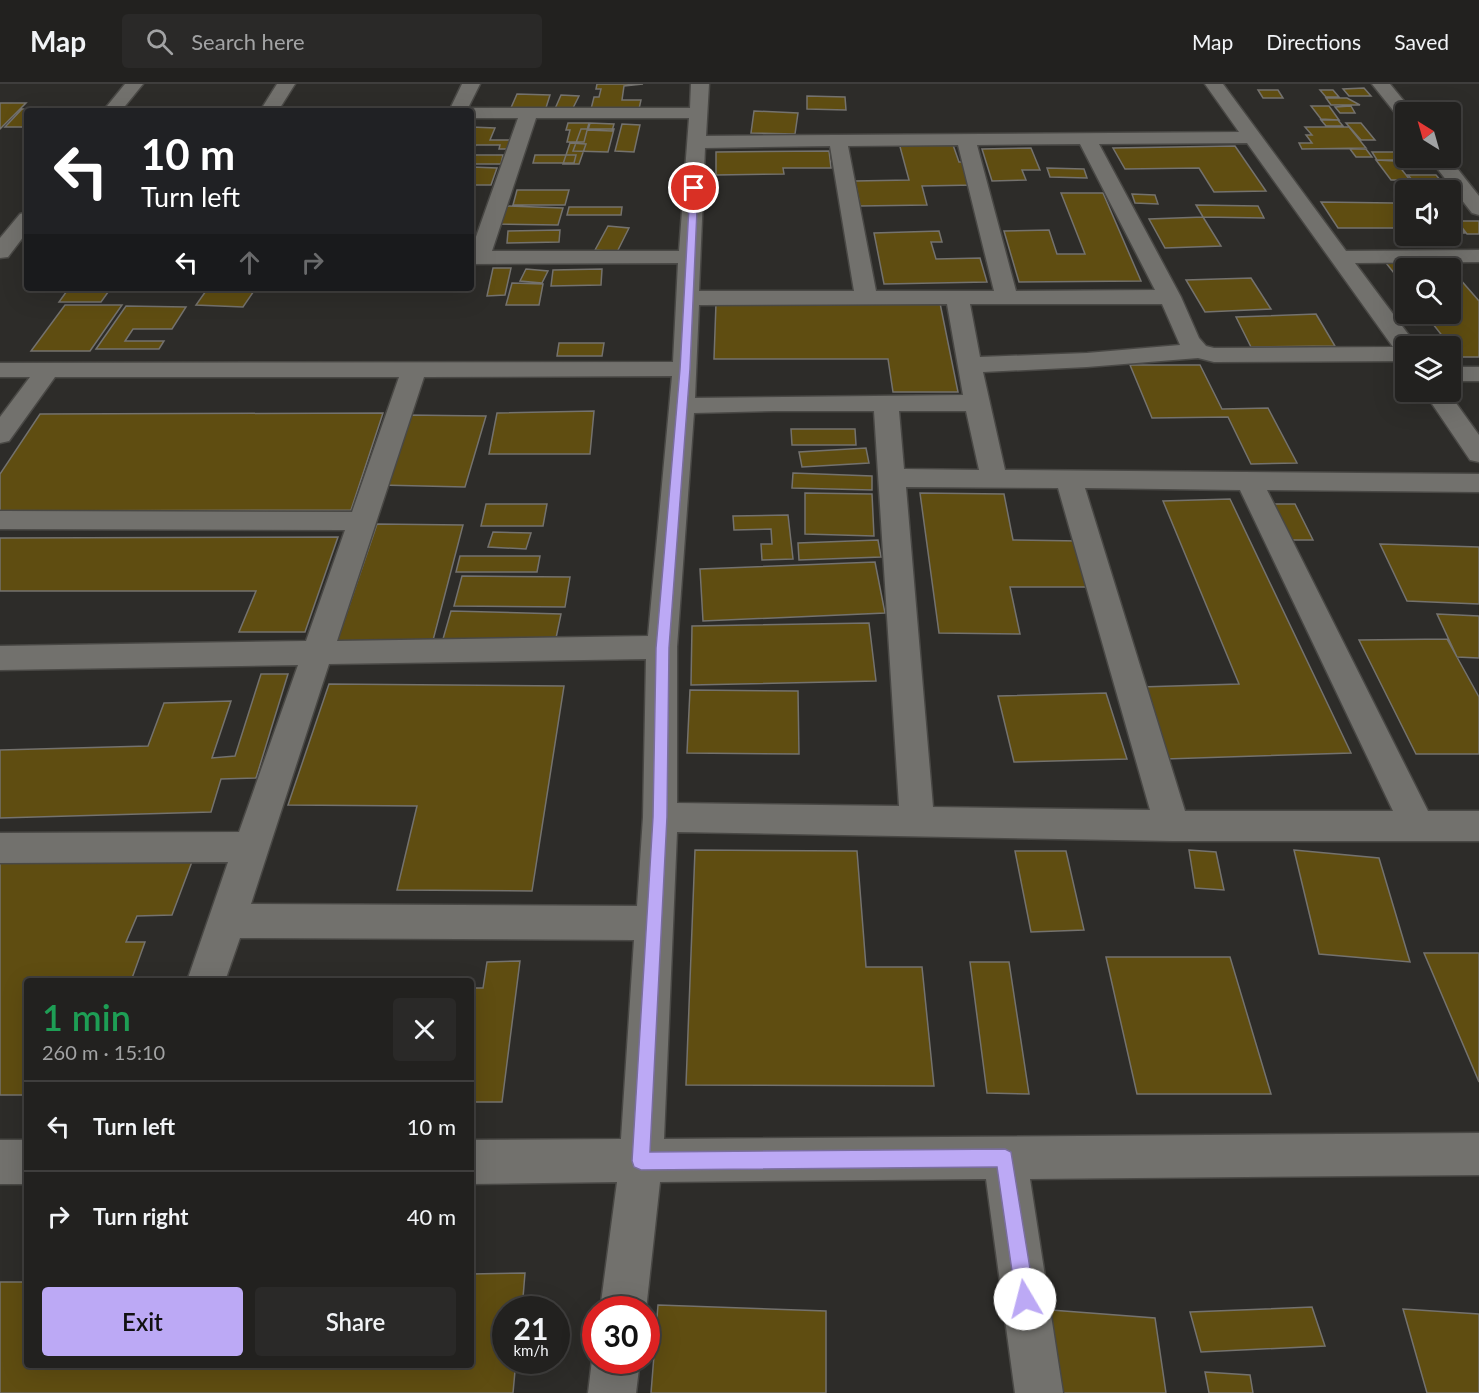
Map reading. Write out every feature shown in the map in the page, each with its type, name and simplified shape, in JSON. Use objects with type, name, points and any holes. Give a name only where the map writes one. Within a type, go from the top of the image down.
[{"type":"street","points":[[114,108],[134,84]]},
{"type":"street","points":[[271,108],[286,84]]},
{"type":"street","points":[[459,108],[471,84]]},
{"type":"street","points":[[1214,84],[1397,336]]},
{"type":"street","points":[[1381,84],[1396,102]]},
{"type":"street","points":[[474,113],[699,113],[838,141],[1252,136]]},
{"type":"street","points":[[529,113],[475,259],[689,257]]},
{"type":"street","points":[[624,1296],[641,1161],[660,817],[662,648],[685,369],[689,257],[699,113]]},
{"type":"street","points":[[1086,138],[1170,297],[1188,340],[1198,351]]},
{"type":"street","points":[[966,139],[1007,297]]},
{"type":"street","points":[[838,141],[866,298]]},
{"type":"street","points":[[1447,168],[1479,209]]},
{"type":"street","points":[[0,252],[24,222]]},
{"type":"street","points":[[0,252],[24,252]]},
{"type":"street","points":[[1340,257],[1479,256]]},
{"type":"street","points":[[957,297],[994,480]]},
{"type":"street","points":[[688,298],[1170,297]]},
{"type":"street","points":[[971,364],[1087,360],[1198,351],[1214,355],[1395,354]]},
{"type":"street","points":[[207,978],[414,369]]},
{"type":"street","points":[[0,370],[685,369]]},
{"type":"street","points":[[0,435],[48,370]]},
{"type":"street","points":[[1461,374],[1479,374]]},
{"type":"street","points":[[1444,402],[1479,454]]},
{"type":"street","points":[[681,406],[774,403],[977,403]]},
{"type":"street","points":[[886,404],[917,822]]},
{"type":"street","points":[[891,478],[1479,483]]},
{"type":"street","points":[[1069,480],[1172,825]]},
{"type":"street","points":[[1250,481],[1418,826]]},
{"type":"street","points":[[0,520],[362,521]]},
{"type":"street","points":[[0,658],[662,648]]},
{"type":"street","points":[[660,817],[1172,825],[1479,826]]},
{"type":"street","points":[[0,848],[252,847]]},
{"type":"street","points":[[226,921],[654,923]]},
{"type":"street","points":[[474,1161],[1479,1154]]},
{"type":"street","points":[[1005,1158],[1039,1393]]},
{"type":"street","points":[[0,1162],[24,1162]]},
{"type":"street","points":[[612,1393],[614,1374]]},
{"type":"building","points":[[597,84],[643,84],[624,86],[622,100],[641,100],[639,109],[591,109],[594,97],[599,97],[601,89],[596,89]]},
{"type":"building","points":[[1364,88],[1371,96],[1349,96],[1343,89]]},
{"type":"building","points":[[1258,90],[1278,90],[1283,98],[1263,98]]},
{"type":"building","points":[[1320,90],[1333,90],[1339,97],[1326,97]]},
{"type":"building","points":[[517,94],[550,95],[545,111],[510,110]]},
{"type":"building","points":[[561,95],[579,96],[571,112],[554,111]]},
{"type":"building","points":[[807,96],[845,97],[846,110],[807,109]]},
{"type":"building","points":[[1326,98],[1347,98],[1360,105],[1331,105]]},
{"type":"building","points":[[0,103],[26,103],[0,129]]},
{"type":"building","points":[[1311,106],[1329,106],[1339,120],[1321,119]]},
{"type":"building","points":[[1351,106],[1355,113],[1340,113],[1335,107]]},
{"type":"building","points":[[24,109],[24,127],[5,127]]},
{"type":"building","points":[[754,111],[798,113],[795,134],[751,133]]},
{"type":"building","points":[[1321,120],[1338,120],[1343,126],[1326,126]]},
{"type":"building","points":[[568,123],[589,123],[584,142],[567,142],[570,130],[566,130]]},
{"type":"building","points":[[590,123],[614,124],[612,131],[588,130]]},
{"type":"building","points":[[1346,123],[1361,123],[1375,140],[1361,140]]},
{"type":"building","points":[[622,124],[640,125],[634,152],[615,151]]},
{"type":"building","points":[[474,127],[495,128],[490,140],[511,140],[507,149],[499,149],[500,145],[476,145],[474,149]]},
{"type":"building","points":[[1305,127],[1349,127],[1366,148],[1302,149],[1299,143],[1312,143],[1306,135],[1312,135]]},
{"type":"building","points":[[581,129],[614,129],[608,152],[573,151]]},
{"type":"building","points":[[952,142],[959,162],[966,162],[974,185],[922,186],[927,205],[860,206],[855,181],[909,180],[899,143]]},
{"type":"building","points":[[570,143],[586,144],[579,164],[563,164]]},
{"type":"building","points":[[1235,146],[1266,191],[1214,192],[1199,168],[1125,169],[1113,148]]},
{"type":"building","points":[[1031,148],[1040,170],[1022,170],[1026,180],[992,181],[982,149]]},
{"type":"building","points":[[1350,149],[1366,149],[1372,157],[1356,157]]},
{"type":"building","points":[[829,151],[831,168],[783,168],[784,174],[716,175],[716,152]]},
{"type":"building","points":[[1372,152],[1395,152],[1395,160],[1377,160]]},
{"type":"building","points":[[474,155],[503,155],[501,164],[474,164]]},
{"type":"building","points":[[535,155],[576,155],[574,163],[533,163]]},
{"type":"building","points":[[1376,160],[1395,161],[1395,168],[1401,168],[1410,180],[1391,180]]},
{"type":"building","points":[[474,167],[497,168],[491,185],[474,185]]},
{"type":"building","points":[[1047,168],[1084,169],[1087,178],[1050,177]]},
{"type":"building","points":[[1408,175],[1436,175],[1440,180],[1412,180]]},
{"type":"building","points":[[517,190],[569,190],[565,205],[513,205]]},
{"type":"building","points":[[1061,193],[1103,193],[1141,281],[1019,282],[1004,231],[1049,230],[1057,254],[1085,254]]},
{"type":"building","points":[[1132,194],[1155,195],[1158,204],[1135,203]]},
{"type":"building","points":[[1321,202],[1393,203],[1395,205],[1395,228],[1338,228]]},
{"type":"building","points":[[1196,205],[1258,206],[1264,218],[1203,217]]},
{"type":"building","points":[[505,206],[563,208],[558,225],[498,224]]},
{"type":"building","points":[[569,207],[622,207],[621,215],[567,215]]},
{"type":"building","points":[[1203,217],[1221,246],[1165,248],[1149,219]]},
{"type":"building","points":[[1461,221],[1479,221],[1479,234],[1467,234],[1461,226]]},
{"type":"building","points":[[608,226],[629,228],[617,252],[595,250]]},
{"type":"building","points":[[560,230],[559,242],[507,243],[508,231]]},
{"type":"building","points":[[939,231],[942,242],[931,242],[936,259],[980,258],[987,282],[884,284],[874,233]]},
{"type":"building","points":[[1386,263],[1395,263],[1395,274]]},
{"type":"building","points":[[493,268],[511,268],[505,295],[487,296]]},
{"type":"building","points":[[526,269],[548,271],[542,283],[520,281]]},
{"type":"building","points":[[602,269],[601,285],[551,286],[553,270]]},
{"type":"building","points":[[1251,278],[1271,309],[1205,312],[1186,280]]},
{"type":"building","points":[[1461,280],[1479,301],[1479,357],[1461,357],[1461,336],[1442,336],[1433,324],[1461,324]]},
{"type":"building","points":[[512,283],[543,284],[539,305],[506,305]]},
{"type":"building","points":[[67,291],[109,291],[101,302],[59,302]]},
{"type":"building","points":[[206,291],[254,291],[243,307],[196,305]]},
{"type":"building","points":[[716,303],[940,303],[958,392],[893,392],[888,359],[714,359]]},
{"type":"building","points":[[65,305],[122,305],[90,351],[31,351]]},
{"type":"building","points":[[126,306],[186,307],[172,329],[133,329],[125,341],[164,341],[159,349],[96,349]]},
{"type":"building","points":[[1316,314],[1335,346],[1251,347],[1236,317]]},
{"type":"building","points":[[559,343],[604,343],[602,356],[557,356]]},
{"type":"building","points":[[1130,365],[1200,365],[1222,409],[1268,408],[1297,463],[1251,464],[1228,417],[1152,418]]},
{"type":"building","points":[[594,411],[590,454],[489,454],[497,413]]},
{"type":"building","points":[[383,413],[351,510],[0,511],[0,474],[40,414]]},
{"type":"building","points":[[406,415],[486,416],[465,487],[380,485]]},
{"type":"building","points":[[791,429],[855,429],[856,445],[792,445]]},
{"type":"building","points":[[866,448],[869,463],[802,467],[799,452]]},
{"type":"building","points":[[793,473],[872,476],[872,490],[792,488]]},
{"type":"building","points":[[805,493],[872,494],[874,536],[805,534]]},
{"type":"building","points":[[920,493],[1004,494],[1013,540],[1080,541],[1093,587],[1010,587],[1020,634],[939,633]]},
{"type":"building","points":[[1230,499],[1351,753],[1165,759],[1140,687],[1239,684],[1163,501]]},
{"type":"building","points":[[486,504],[547,504],[543,526],[481,526]]},
{"type":"building","points":[[1268,504],[1295,504],[1313,540],[1283,540]]},
{"type":"building","points":[[788,515],[793,559],[762,560],[761,544],[772,544],[771,529],[734,530],[733,516]]},
{"type":"building","points":[[377,524],[463,525],[431,648],[335,647]]},
{"type":"building","points":[[493,532],[531,533],[526,549],[488,547]]},
{"type":"building","points":[[338,537],[305,632],[239,632],[256,591],[0,591],[0,538]]},
{"type":"building","points":[[878,540],[881,557],[799,560],[798,543]]},
{"type":"building","points":[[1380,544],[1479,547],[1479,604],[1407,601]]},
{"type":"building","points":[[460,556],[540,556],[537,572],[456,572]]},
{"type":"building","points":[[875,562],[885,613],[703,621],[700,569]]},
{"type":"building","points":[[462,576],[570,577],[565,607],[454,606]]},
{"type":"building","points":[[451,611],[561,614],[555,643],[443,639]]},
{"type":"building","points":[[1437,614],[1479,616],[1479,658],[1457,657]]},
{"type":"building","points":[[869,623],[876,681],[691,685],[692,626]]},
{"type":"building","points":[[1447,639],[1479,697],[1479,754],[1416,754],[1359,640]]},
{"type":"building","points":[[261,674],[288,674],[256,778],[221,779],[211,812],[0,818],[0,750],[148,746],[164,703],[231,701],[212,758],[235,756]]},
{"type":"building","points":[[329,684],[564,686],[532,891],[397,890],[417,806],[288,805]]},
{"type":"building","points":[[690,690],[798,691],[799,754],[687,753]]},
{"type":"building","points":[[1106,693],[1127,759],[1014,762],[998,696]]},
{"type":"building","points":[[695,850],[857,851],[866,967],[922,967],[934,1086],[686,1085]]},
{"type":"building","points":[[1189,850],[1216,852],[1224,890],[1195,888]]},
{"type":"building","points":[[1294,850],[1379,858],[1410,962],[1319,954]]},
{"type":"building","points":[[1015,851],[1066,851],[1084,930],[1031,932]]},
{"type":"building","points":[[193,859],[172,915],[137,916],[126,942],[145,942],[132,978],[24,978],[24,1095],[0,1095],[0,860]]},
{"type":"building","points":[[1424,953],[1479,953],[1479,1082]]},
{"type":"building","points":[[1106,957],[1230,957],[1271,1094],[1137,1094]]},
{"type":"building","points":[[520,961],[502,1102],[474,1102],[474,988],[483,988],[487,962]]},
{"type":"building","points":[[970,962],[1009,962],[1029,1094],[987,1093]]},
{"type":"building","points":[[525,1273],[523,1296],[492,1296],[492,1374],[515,1374],[513,1393],[0,1393],[0,1282],[24,1282],[24,1368],[474,1368],[474,1274]]},
{"type":"building","points":[[660,1305],[826,1311],[826,1393],[651,1393],[653,1374],[660,1374]]},
{"type":"building","points":[[1312,1307],[1325,1346],[1201,1352],[1190,1312]]},
{"type":"building","points":[[1403,1309],[1479,1314],[1479,1393],[1427,1393]]},
{"type":"building","points":[[1051,1310],[1155,1318],[1166,1393],[1058,1393]]},
{"type":"building","points":[[1205,1372],[1250,1375],[1253,1393],[1209,1393]]},
{"type":"route","points":[[694,188],[685,369],[662,648],[660,817],[641,1161],[1005,1158],[1025,1299]]}]
